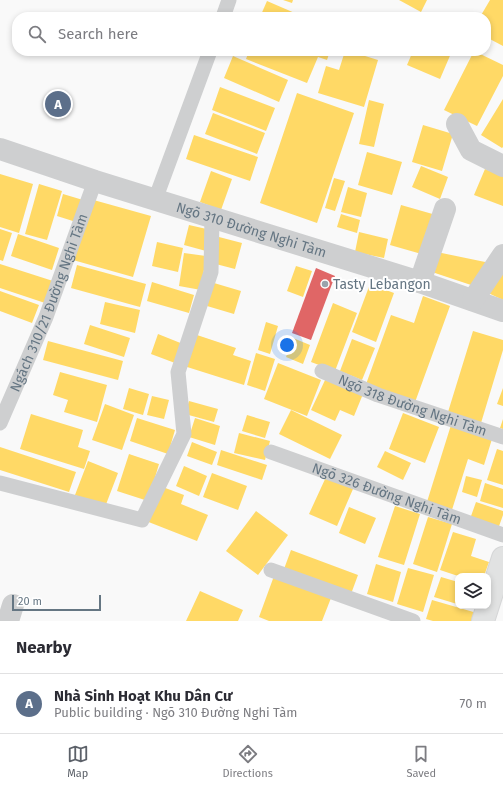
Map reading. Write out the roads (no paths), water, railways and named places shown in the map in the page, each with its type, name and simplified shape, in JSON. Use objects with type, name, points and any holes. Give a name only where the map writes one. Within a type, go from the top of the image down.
[{"type":"street","points":[[456,124],[471,150],[503,166]]},
{"type":"street","name":"Ngõ 310 Đường Nghi Tàm","points":[[0,149],[95,181],[420,282],[503,311]]},
{"type":"street","points":[[420,282],[445,209]]},
{"type":"street","points":[[473,300],[503,255]]},
{"type":"street","points":[[484,621],[503,558]]},
{"type":"lane","points":[[225,12],[230,0]]},
{"type":"lane","points":[[155,200],[208,56]]},
{"type":"lane","name":"Ngách 310/21 Đường Nghi Tàm","points":[[0,423],[46,317],[95,181]]},
{"type":"lane","points":[[0,483],[142,520],[184,434],[178,372],[211,272],[212,218]]},
{"type":"lane","name":"Ngõ 318 Đường Nghi Tàm","points":[[322,371],[378,395],[503,437]]},
{"type":"lane","name":"Ngõ 326 Đường Nghi Tàm","points":[[271,452],[503,535]]},
{"type":"lane","points":[[271,570],[413,621]]},
{"type":"place","name":"Nhà Sinh Hoạt Khu Dân Cư","points":[[58,104]]},
{"type":"place","name":"Tasty Lebangon","points":[[325,284]]}]
